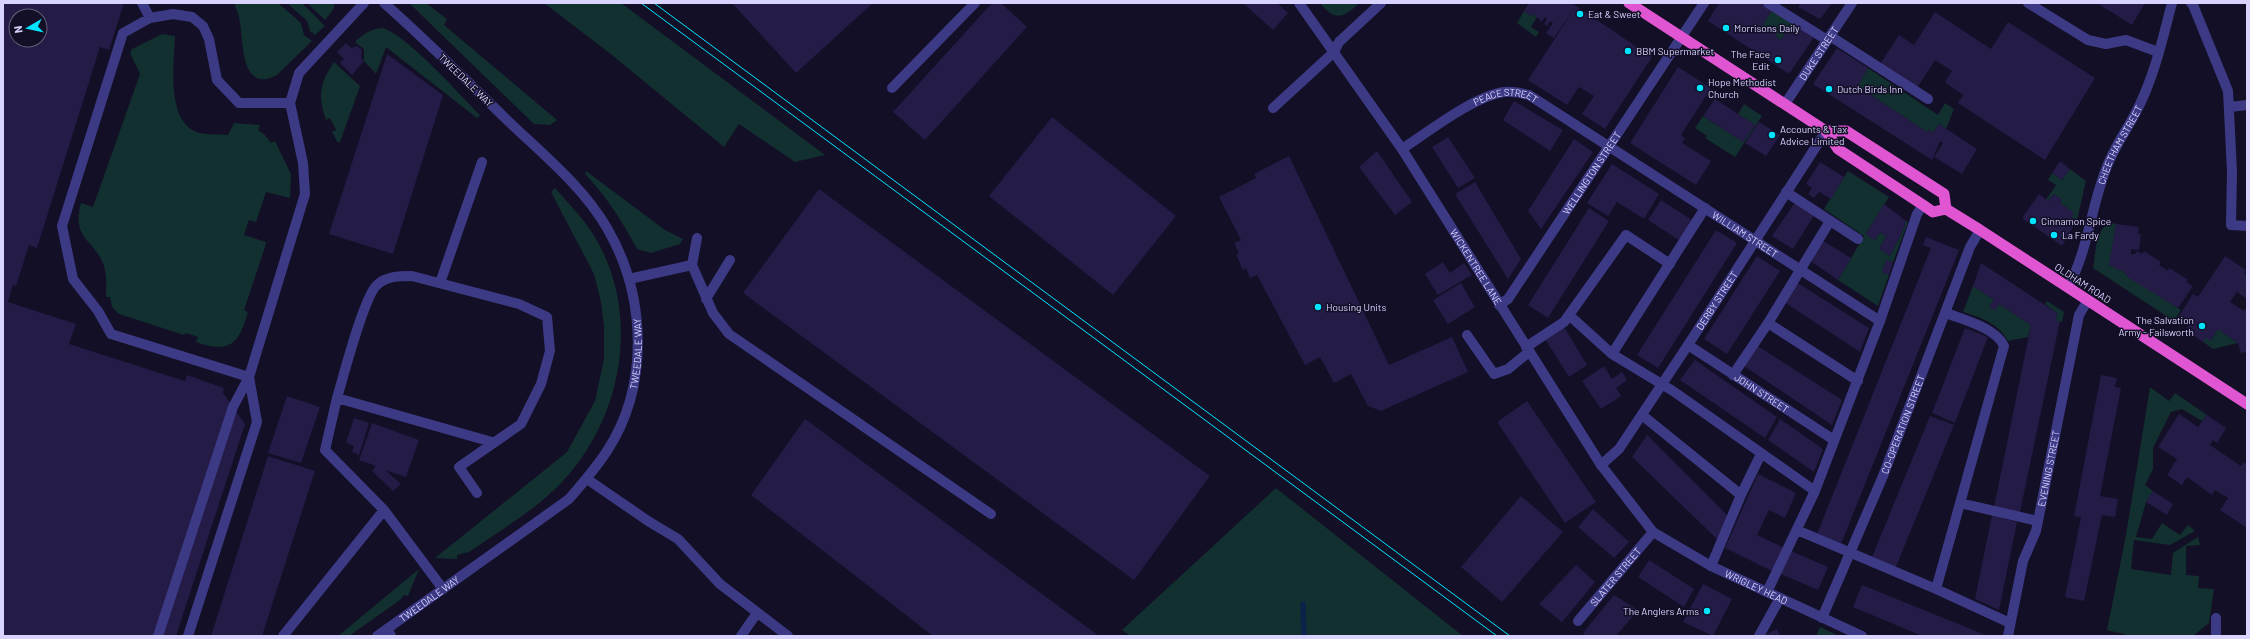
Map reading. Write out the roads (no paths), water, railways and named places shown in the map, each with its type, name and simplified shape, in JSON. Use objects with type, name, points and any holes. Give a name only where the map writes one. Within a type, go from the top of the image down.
[{"type":"highway","name":"OLDHAM ROAD","points":[[1629,3],[1826,130],[1838,149],[1933,212],[1946,209],[2247,404]]},
{"type":"highway","name":"OLDHAM ROAD","points":[[1826,130],[1846,131],[1944,194],[1946,209]]},
{"type":"street","points":[[142,3],[150,18]]},
{"type":"street","points":[[158,636],[232,407],[249,377],[305,194],[303,163],[290,103],[299,73],[364,3]]},
{"type":"street","name":"TWEEDALE WAY","points":[[377,636],[389,633],[443,589],[569,499],[587,479],[608,450],[627,409],[633,388],[638,328],[629,280],[607,228],[579,192],[550,161],[384,3]]},
{"type":"street","points":[[892,88],[975,3]]},
{"type":"street","name":"WICKENTREE LANE","points":[[1299,3],[1402,149],[1601,465],[1653,532]]},
{"type":"street","points":[[1273,108],[1334,52],[1339,42],[1381,3]]},
{"type":"street","name":"WELLINGTON STREET","points":[[1499,305],[1508,299],[1704,3]]},
{"type":"street","name":"DUKE STREET","points":[[1785,104],[1852,3]]},
{"type":"street","points":[[2028,3],[2088,40],[2106,44],[2126,40],[2158,52]]},
{"type":"street","name":"CHEETHAM STREET","points":[[2068,287],[2077,271],[2093,206],[2106,168],[2140,104],[2150,81],[2172,3]]},
{"type":"street","points":[[2191,3],[2194,5],[2228,91],[2230,107],[2232,172],[2230,226],[2247,226]]},
{"type":"street","points":[[1774,4],[1928,99]]},
{"type":"street","points":[[249,377],[111,334],[98,311],[74,279],[62,226],[123,33],[150,18],[173,14],[192,17],[203,26],[209,39],[217,80],[239,103],[290,103]]},
{"type":"street","name":"PEACE STREET","points":[[1402,149],[1485,98],[1504,92],[1516,91],[1528,95],[1610,147]]},
{"type":"street","points":[[2230,107],[2247,105]]},
{"type":"street","name":"DERBY STREET","points":[[1601,465],[1619,449],[1642,416],[1826,130]]},
{"type":"street","name":"WILLIAM STREET","points":[[1610,147],[1880,321]]},
{"type":"street","points":[[440,283],[482,162]]},
{"type":"street","points":[[1786,192],[1858,239]]},
{"type":"street","points":[[1767,592],[1815,491],[1858,381],[1918,214],[1923,205]]},
{"type":"street","points":[[1612,354],[1705,208]]},
{"type":"street","points":[[1733,375],[1768,323],[1830,221]]},
{"type":"street","name":"CO-OPERATION STREET","points":[[1822,618],[1850,554],[1946,313],[1970,247],[1980,230]]},
{"type":"street","points":[[1467,335],[1494,374],[1508,369],[1527,349],[1564,322],[1626,235],[1670,264]]},
{"type":"street","points":[[697,238],[692,265],[713,313],[729,334],[991,514]]},
{"type":"street","points":[[706,299],[730,260]]},
{"type":"street","points":[[629,280],[692,265]]},
{"type":"street","points":[[443,589],[384,510],[325,450],[337,398],[352,345],[370,295],[376,285],[396,276],[412,276],[519,304],[547,317],[550,351],[541,384],[521,424],[492,442],[459,467],[477,493]]},
{"type":"street","name":"EVENING STREET","points":[[2008,636],[2023,561],[2038,521],[2079,314],[2088,300]]},
{"type":"street","points":[[1936,589],[2004,346],[2001,340],[1989,331],[1946,313]]},
{"type":"street","points":[[1569,315],[1612,354],[1662,385],[1815,491]]},
{"type":"street","points":[[1768,323],[1858,381]]},
{"type":"street","name":"JOHN STREET","points":[[1688,345],[1834,440]]},
{"type":"street","points":[[188,636],[257,422],[249,377]]},
{"type":"street","points":[[337,398],[492,442]]},
{"type":"street","points":[[1642,416],[1741,495]]},
{"type":"street","points":[[1711,566],[1741,495],[1761,454]]},
{"type":"street","points":[[587,479],[648,521],[678,539],[720,584],[788,636]]},
{"type":"street","points":[[1960,503],[2038,521]]},
{"type":"street","points":[[283,636],[384,510]]},
{"type":"street","points":[[1797,530],[1850,554],[1936,589],[2010,623]]},
{"type":"street","name":"WRIGLEY HEAD","points":[[1653,532],[1711,566],[1862,636]]},
{"type":"street","name":"SLATER STREET","points":[[1578,621],[1653,532]]},
{"type":"street","points":[[1759,636],[1780,598]]},
{"type":"street","points":[[741,636],[757,613]]},
{"type":"street","points":[[2216,618],[2216,636]]},
{"type":"waterway","points":[[1303,604],[1304,636]]},
{"type":"tram line","points":[[641,3],[1497,636]]},
{"type":"tram line","points":[[654,3],[1510,636]]},
{"type":"place","name":"Eat & Sweet","points":[[1580,14]]},
{"type":"place","name":"Morrisons Daily","points":[[1726,28]]},
{"type":"place","name":"BBM Supermarket","points":[[1628,51]]},
{"type":"place","name":"The Face Edit","points":[[1778,60]]},
{"type":"place","name":"Hope Methodist Church","points":[[1700,88]]},
{"type":"place","name":"Dutch Birds Inn","points":[[1829,89]]},
{"type":"place","name":"Accounts & Tax Advice Limited","points":[[1772,135]]},
{"type":"place","name":"Cinnamon Spice","points":[[2033,221]]},
{"type":"place","name":"La Fardy","points":[[2054,235]]},
{"type":"place","name":"Housing Units","points":[[1318,307]]},
{"type":"place","name":"The Salvation Army - Failsworth","points":[[2202,326]]},
{"type":"place","name":"The Anglers Arms","points":[[1707,611]]}]
